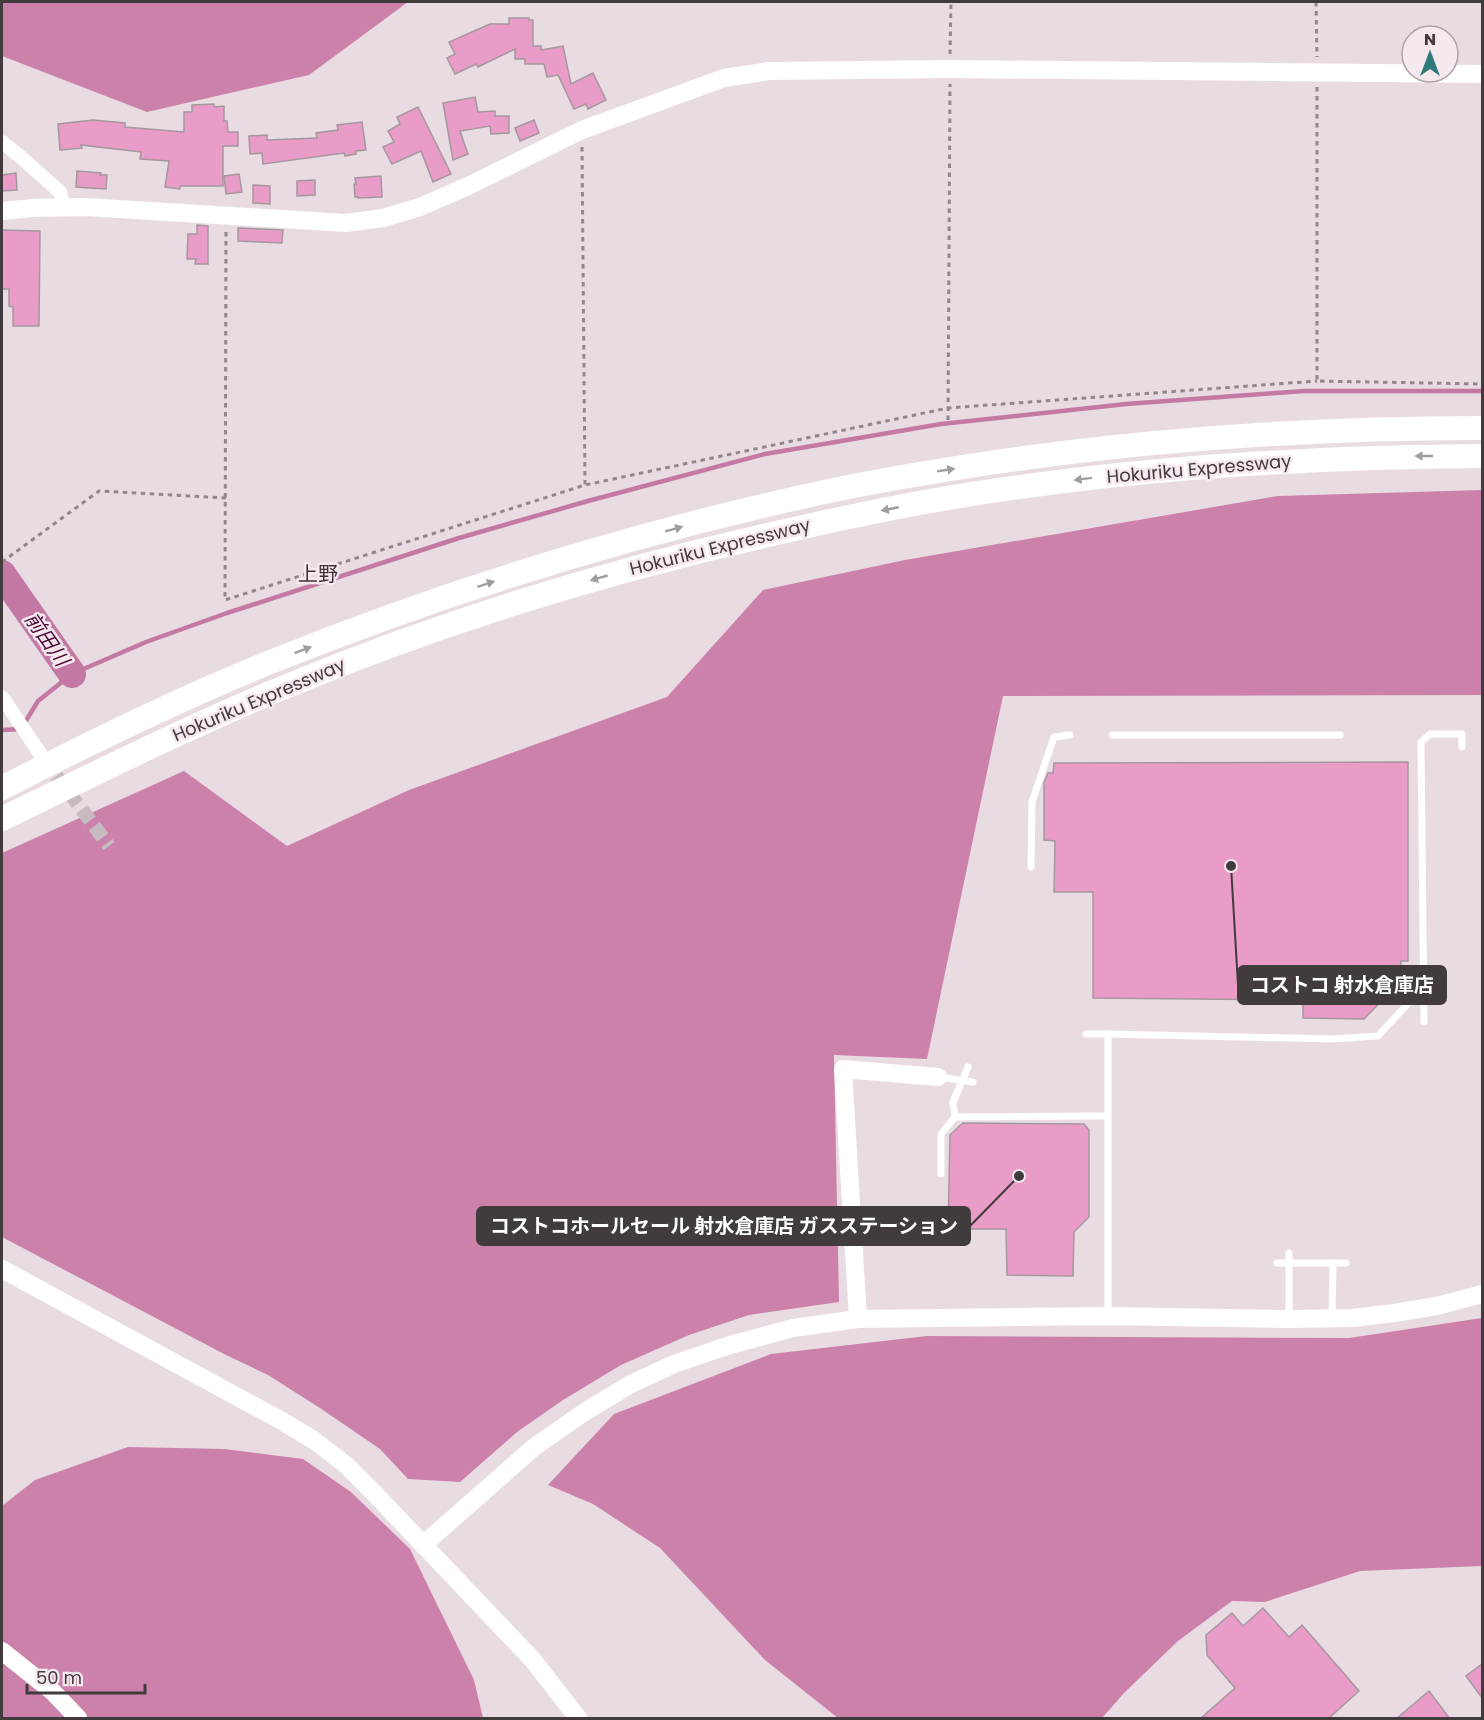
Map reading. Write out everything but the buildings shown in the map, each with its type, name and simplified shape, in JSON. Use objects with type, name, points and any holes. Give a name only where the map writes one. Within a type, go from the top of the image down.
[{"type":"highway","name":"Hokuriku Expressway","points":[[2,788],[117,731],[267,664],[454,594],[552,563],[727,515],[831,490],[1028,457],[1216,437],[1314,431],[1482,428]]},
{"type":"highway","name":"Hokuriku Expressway","points":[[2,819],[180,733],[278,690],[372,653],[560,589],[741,540],[933,500],[1127,474],[1218,465],[1315,460],[1482,456]]},
{"type":"highway","points":[[2,778],[197,688],[267,664]]},
{"type":"street","points":[[2,211],[86,207],[346,223],[384,218],[420,207],[468,186],[582,130],[724,78],[769,71],[950,69],[1482,74]]},
{"type":"street","points":[[2,142],[60,192],[64,207]]},
{"type":"street","points":[[2,697],[41,755]]},
{"type":"street","points":[[858,1319],[843,1069],[938,1077]]},
{"type":"street","points":[[2,1269],[282,1420],[315,1441],[346,1465],[532,1659],[578,1719]]},
{"type":"street","points":[[423,1545],[533,1448],[583,1413],[629,1385],[674,1364],[730,1345],[794,1328],[858,1319],[1108,1316],[1352,1318],[1437,1305],[1482,1293]]},
{"type":"street","points":[[2,1651],[52,1691],[78,1719]]},
{"type":"lane","points":[[1424,1022],[1421,742],[1430,734],[1462,734],[1462,747]]},
{"type":"lane","points":[[1031,867],[1032,802],[1053,737],[1070,735]]},
{"type":"lane","points":[[1112,735],[1340,735]]},
{"type":"lane","points":[[1086,1034],[1333,1039],[1378,1036],[1414,997],[1423,997]]},
{"type":"lane","points":[[1108,1034],[1108,1316]]},
{"type":"lane","points":[[941,1174],[941,1134],[954,1117],[953,1102],[968,1067]]},
{"type":"lane","points":[[938,1077],[973,1082]]},
{"type":"lane","points":[[954,1117],[1107,1116]]},
{"type":"lane","points":[[1289,1253],[1289,1319]]},
{"type":"lane","points":[[1277,1263],[1346,1263]]},
{"type":"lane","points":[[1332,1318],[1333,1263]]},
{"type":"path","points":[[948,420],[951,2]]},
{"type":"path","points":[[1316,2],[1317,381]]},
{"type":"path","points":[[582,130],[585,485]]},
{"type":"path","points":[[226,215],[225,600],[585,485],[948,408],[1317,381],[1482,384]]},
{"type":"path","points":[[2,562],[99,491],[226,498]]},
{"type":"shaded area","points":[[2,2],[408,2],[309,75],[147,112],[2,56]]},
{"type":"shaded area","points":[[1482,490],[1482,695],[1003,696],[927,1059],[834,1055],[839,1302],[749,1315],[689,1335],[621,1365],[563,1400],[517,1432],[460,1482],[408,1479],[380,1449],[268,1375],[2,1237],[2,853],[184,771],[287,846],[409,790],[667,697],[763,590],[905,560],[1278,496]]},
{"type":"shaded area","points":[[1482,1318],[1482,1566],[1360,1571],[1265,1602],[1232,1601],[1178,1641],[1124,1693],[1102,1718],[838,1718],[765,1660],[660,1548],[593,1504],[548,1485],[614,1414],[771,1354],[927,1336],[1349,1338]]},
{"type":"shaded area","points":[[128,1447],[224,1449],[303,1459],[351,1492],[410,1549],[474,1680],[483,1718],[2,1718],[2,1506],[35,1480]]},
{"type":"waterway","points":[[2,730],[21,729],[38,701],[72,674],[146,642],[227,613],[459,538],[765,454],[941,424],[1126,404],[1304,391],[1482,391]]},
{"type":"waterway","name":"前田川","points":[[2,574],[72,674]]},
{"type":"tunnel","points":[[44,759],[109,846]]},
{"type":"place","name":"コストコ 射水倉庫店","points":[[1231,866]]},
{"type":"place","name":"コストコホールセール 射水倉庫店 ガスステーション","points":[[1019,1176]]},
{"type":"district","name":"上野","points":[[318,574]]}]
